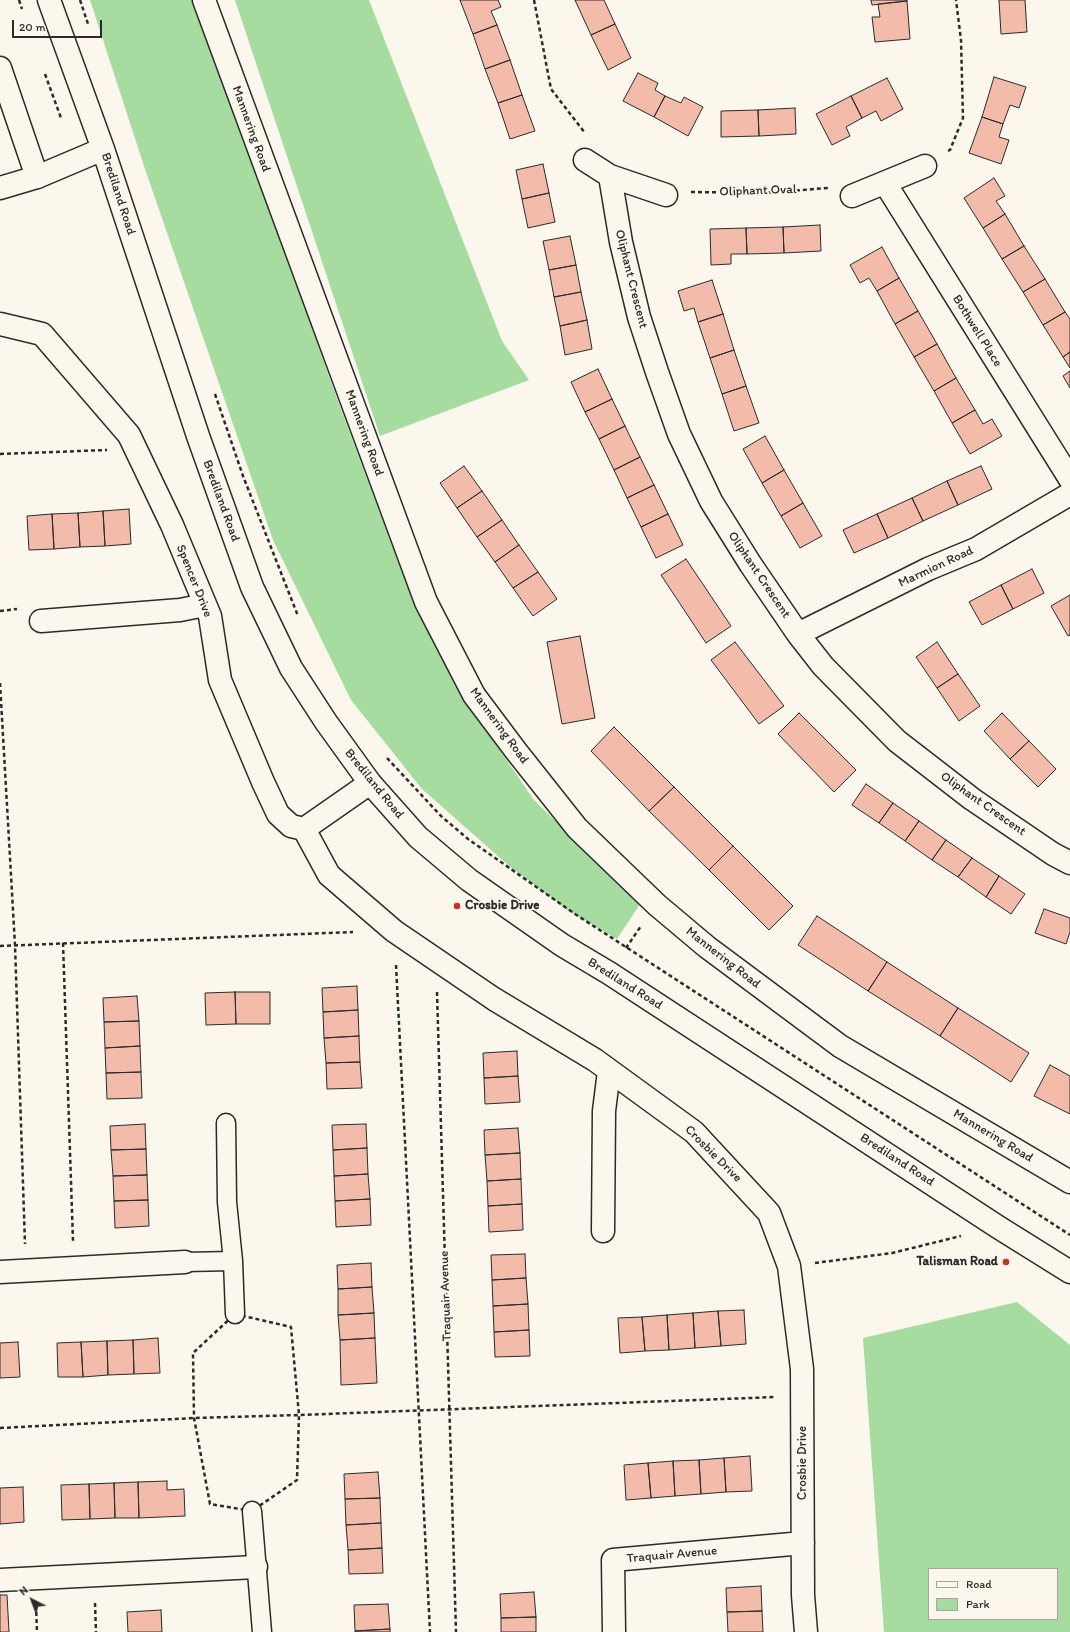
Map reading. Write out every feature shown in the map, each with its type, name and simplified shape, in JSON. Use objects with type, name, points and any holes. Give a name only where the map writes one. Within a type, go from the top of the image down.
[{"type":"street","name":"Brediland Road","points":[[48,0],[103,149],[198,436],[252,587],[291,668],[326,722],[370,783],[418,837],[469,880],[562,945],[635,990],[998,1227],[1070,1272]]},
{"type":"street","name":"Mannering Road","points":[[204,0],[426,602],[474,695],[577,828],[656,905],[707,947],[840,1046],[1070,1182]]},
{"type":"street","points":[[0,68],[37,177]]},
{"type":"street","points":[[0,188],[37,177],[103,149]]},
{"type":"street","points":[[585,160],[610,176],[666,195]]},
{"type":"street","points":[[852,196],[925,166]]},
{"type":"street","name":"Oliphant Crescent","points":[[610,176],[621,242],[639,317],[679,434],[711,501],[751,566],[798,634],[823,666],[897,741],[972,799],[1053,854],[1070,863]]},
{"type":"street","name":"Bothwell Place","points":[[885,183],[1070,479]]},
{"type":"street","name":"Spencer Drive","points":[[0,324],[42,334],[129,435],[172,525],[210,616],[220,680],[263,782],[278,814],[291,826],[304,829]]},
{"type":"street","name":"Marmion Road","points":[[798,634],[928,569],[976,549],[1070,494]]},
{"type":"street","points":[[41,621],[180,610],[205,605]]},
{"type":"street","points":[[304,829],[370,783]]},
{"type":"street","name":"Crosbie Drive","points":[[304,829],[329,875],[394,931],[494,1000],[595,1060],[694,1132],[769,1213],[789,1266],[802,1369],[803,1595],[806,1632]]},
{"type":"street","points":[[603,1231],[604,1111],[609,1071]]},
{"type":"street","points":[[0,1272],[185,1262]]},
{"type":"street","name":"Traquair Avenue","points":[[614,1632],[613,1560],[803,1543]]},
{"type":"street","points":[[0,1580],[256,1567]]},
{"type":"lane","points":[[226,1123],[227,1202],[233,1261],[235,1314]]},
{"type":"lane","points":[[185,1262],[233,1261]]},
{"type":"lane","points":[[252,1511],[262,1632]]},
{"type":"path","points":[[534,0],[551,89],[592,142],[585,160]]},
{"type":"path","points":[[925,166],[950,150],[963,118],[961,40],[956,0]]},
{"type":"path","name":"Oliphant Oval","points":[[666,195],[686,192],[764,193],[836,187],[852,196]]},
{"type":"path","points":[[0,454],[104,451],[135,448]]},
{"type":"path","points":[[0,683],[15,946],[26,1271]]},
{"type":"path","points":[[0,946],[394,931],[430,1632]]},
{"type":"path","points":[[63,943],[74,1268]]},
{"type":"path","name":"Traquair Avenue","points":[[436,960],[456,1632]]},
{"type":"path","points":[[789,1266],[892,1254],[998,1227]]},
{"type":"path","points":[[235,1314],[291,1327],[299,1415],[297,1480],[252,1511],[210,1504],[194,1418],[193,1353],[235,1314]]},
{"type":"path","points":[[0,1428],[194,1418],[802,1396]]},
{"type":"green space","points":[[90,0],[199,0],[328,374],[400,567],[458,689],[534,800],[640,904],[617,939],[567,910],[508,865],[422,789],[351,700],[273,540],[144,166]]},
{"type":"green space","points":[[235,0],[369,0],[502,341],[529,380],[380,436]]},
{"type":"green space","points":[[1017,1302],[1070,1345],[1070,1632],[884,1632],[863,1338]]},
{"type":"building","points":[[460,0],[498,0],[501,7],[491,11],[497,25],[473,34]]},
{"type":"building","points":[[575,0],[604,0],[615,24],[591,35]]},
{"type":"building","points":[[871,0],[907,0],[907,1],[872,5]]},
{"type":"building","points":[[999,0],[1025,0],[1027,32],[1001,34]]},
{"type":"building","points":[[907,1],[910,39],[875,42],[872,17],[880,17],[878,4]]},
{"type":"building","points":[[615,24],[631,58],[608,70],[591,35]]},
{"type":"building","points":[[497,25],[510,60],[485,69],[473,34]]},
{"type":"building","points":[[510,60],[522,95],[498,103],[485,69]]},
{"type":"building","points":[[638,73],[658,83],[655,90],[665,96],[654,117],[623,101]]},
{"type":"building","points":[[994,77],[1026,87],[1019,108],[1010,105],[1003,124],[982,117]]},
{"type":"building","points":[[887,78],[903,109],[881,121],[876,111],[862,118],[851,96]]},
{"type":"building","points":[[522,95],[535,131],[510,139],[498,103]]},
{"type":"building","points":[[665,96],[681,103],[684,97],[703,107],[688,136],[654,117]]},
{"type":"building","points":[[851,96],[862,118],[846,127],[850,136],[832,145],[816,114]]},
{"type":"building","points":[[795,108],[796,134],[759,136],[758,110]]},
{"type":"building","points":[[758,110],[759,136],[721,137],[721,111]]},
{"type":"building","points":[[982,117],[1003,124],[999,137],[1009,140],[1001,164],[969,153]]},
{"type":"building","points":[[543,164],[549,193],[522,199],[516,170]]},
{"type":"building","points":[[994,178],[1005,196],[996,201],[1005,214],[983,228],[964,198]]},
{"type":"building","points":[[549,193],[555,222],[528,228],[522,199]]},
{"type":"building","points":[[1005,214],[1024,246],[1002,259],[983,228]]},
{"type":"building","points":[[820,225],[821,251],[784,253],[783,227]]},
{"type":"building","points":[[783,227],[784,253],[747,254],[746,228]]},
{"type":"building","points":[[746,228],[747,254],[731,254],[731,264],[711,265],[710,229]]},
{"type":"building","points":[[570,236],[576,265],[549,270],[543,241]]},
{"type":"building","points":[[1024,246],[1045,279],[1023,292],[1002,259]]},
{"type":"building","points":[[882,247],[899,278],[877,291],[869,278],[860,283],[850,265]]},
{"type":"building","points":[[576,265],[581,292],[554,297],[549,270]]},
{"type":"building","points":[[899,278],[918,311],[895,324],[877,291]]},
{"type":"building","points":[[1045,279],[1065,312],[1043,325],[1023,292]]},
{"type":"building","points":[[712,280],[723,314],[698,322],[694,308],[684,311],[678,291]]},
{"type":"building","points":[[581,292],[587,320],[560,326],[554,297]]},
{"type":"building","points":[[918,311],[937,344],[914,357],[895,324]]},
{"type":"building","points":[[1065,312],[1070,319],[1070,352],[1063,357],[1043,325]]},
{"type":"building","points":[[723,314],[734,350],[710,358],[698,322]]},
{"type":"building","points":[[587,320],[592,349],[565,355],[560,326]]},
{"type":"building","points":[[937,344],[956,378],[934,391],[914,357]]},
{"type":"building","points":[[734,350],[746,386],[722,394],[710,358]]},
{"type":"building","points":[[1070,352],[1070,368],[1063,357]]},
{"type":"building","points":[[598,369],[612,399],[585,412],[571,382]]},
{"type":"building","points":[[1070,371],[1070,388],[1063,376]]},
{"type":"building","points":[[956,378],[975,410],[952,423],[934,391]]},
{"type":"building","points":[[746,386],[759,423],[734,431],[722,394]]},
{"type":"building","points":[[612,399],[625,426],[599,439],[585,412]]},
{"type":"building","points":[[975,410],[983,424],[992,419],[1002,436],[970,454],[952,423]]},
{"type":"building","points":[[625,426],[640,457],[614,470],[599,439]]},
{"type":"building","points":[[765,436],[784,470],[762,483],[743,449]]},
{"type":"building","points":[[640,457],[654,485],[627,498],[614,470]]},
{"type":"building","points":[[464,466],[482,491],[457,508],[440,483]]},
{"type":"building","points":[[981,466],[992,489],[958,505],[947,481]]},
{"type":"building","points":[[784,470],[803,503],[781,516],[762,483]]},
{"type":"building","points":[[947,481],[958,505],[923,521],[912,498]]},
{"type":"building","points":[[654,485],[668,514],[641,527],[627,498]]},
{"type":"building","points":[[482,491],[502,520],[477,537],[457,508]]},
{"type":"building","points":[[912,498],[923,521],[888,538],[877,514]]},
{"type":"building","points":[[803,503],[822,536],[800,548],[781,516]]},
{"type":"building","points":[[129,509],[131,544],[105,546],[103,511]]},
{"type":"building","points":[[103,511],[105,546],[80,547],[78,513]]},
{"type":"building","points":[[78,513],[80,547],[54,549],[52,514]]},
{"type":"building","points":[[52,514],[54,549],[29,550],[27,516]]},
{"type":"building","points":[[668,514],[683,545],[656,558],[641,527]]},
{"type":"building","points":[[877,514],[888,538],[854,553],[843,530]]},
{"type":"building","points":[[502,520],[519,545],[495,562],[477,537]]},
{"type":"building","points":[[519,545],[538,572],[513,588],[495,562]]},
{"type":"building","points":[[686,559],[731,626],[706,643],[661,575]]},
{"type":"building","points":[[1032,569],[1044,593],[1013,609],[1001,585]]},
{"type":"building","points":[[538,572],[557,599],[533,616],[513,588]]},
{"type":"building","points":[[1001,585],[1013,609],[982,625],[969,602]]},
{"type":"building","points":[[1070,595],[1070,635],[1068,636],[1051,606]]},
{"type":"building","points":[[580,636],[595,718],[562,724],[547,642]]},
{"type":"building","points":[[735,642],[784,706],[759,724],[711,660]]},
{"type":"building","points":[[937,642],[958,674],[937,688],[916,657]]},
{"type":"building","points":[[958,674],[980,706],[959,721],[937,688]]},
{"type":"building","points":[[799,713],[856,770],[834,792],[778,734]]},
{"type":"building","points":[[1002,713],[1029,741],[1010,759],[984,731]]},
{"type":"building","points":[[614,727],[674,787],[649,811],[591,751]]},
{"type":"building","points":[[1029,741],[1056,769],[1038,787],[1010,759]]},
{"type":"building","points":[[866,784],[893,803],[879,823],[852,805]]},
{"type":"building","points":[[674,787],[733,846],[709,870],[649,811]]},
{"type":"building","points":[[893,803],[919,821],[905,841],[879,823]]},
{"type":"building","points":[[919,821],[946,840],[932,860],[905,841]]},
{"type":"building","points":[[946,840],[972,858],[958,877],[932,860]]},
{"type":"building","points":[[733,846],[793,906],[769,930],[709,870]]},
{"type":"building","points":[[972,858],[999,876],[986,897],[958,877]]},
{"type":"building","points":[[999,876],[1025,894],[1011,914],[986,897]]},
{"type":"building","points":[[1044,909],[1070,918],[1070,932],[1066,944],[1035,933]]},
{"type":"building","points":[[817,916],[887,962],[868,991],[798,945]]},
{"type":"building","points":[[887,962],[958,1008],[940,1036],[868,991]]},
{"type":"building","points":[[357,986],[358,1010],[323,1012],[322,988]]},
{"type":"building","points":[[235,992],[270,992],[270,1024],[236,1024]]},
{"type":"building","points":[[235,992],[236,1024],[206,1025],[205,993]]},
{"type":"building","points":[[137,996],[139,1021],[104,1022],[103,998]]},
{"type":"building","points":[[958,1008],[1029,1053],[1011,1082],[940,1036]]},
{"type":"building","points":[[358,1010],[359,1036],[324,1038],[323,1012]]},
{"type":"building","points":[[139,1021],[140,1046],[105,1048],[104,1022]]},
{"type":"building","points":[[359,1036],[360,1062],[326,1063],[324,1038]]},
{"type":"building","points":[[140,1046],[141,1072],[106,1073],[105,1048]]},
{"type":"building","points":[[517,1051],[518,1076],[484,1078],[483,1053]]},
{"type":"building","points":[[360,1062],[362,1088],[327,1089],[326,1063]]},
{"type":"building","points":[[1050,1065],[1070,1076],[1070,1114],[1034,1096]]},
{"type":"building","points":[[141,1072],[142,1098],[107,1099],[106,1073]]},
{"type":"building","points":[[518,1076],[520,1102],[485,1104],[484,1078]]},
{"type":"building","points":[[145,1124],[146,1149],[111,1150],[110,1126]]},
{"type":"building","points":[[366,1124],[367,1148],[333,1150],[332,1125]]},
{"type":"building","points":[[518,1128],[520,1153],[485,1155],[484,1130]]},
{"type":"building","points":[[367,1148],[368,1174],[334,1176],[333,1150]]},
{"type":"building","points":[[146,1149],[147,1175],[113,1176],[111,1150]]},
{"type":"building","points":[[520,1153],[521,1179],[487,1181],[485,1155]]},
{"type":"building","points":[[368,1174],[370,1199],[335,1201],[334,1176]]},
{"type":"building","points":[[147,1175],[148,1200],[114,1201],[113,1176]]},
{"type":"building","points":[[521,1179],[522,1204],[488,1206],[487,1181]]},
{"type":"building","points":[[370,1199],[371,1225],[336,1227],[335,1201]]},
{"type":"building","points":[[148,1200],[149,1226],[115,1228],[114,1201]]},
{"type":"building","points":[[522,1204],[523,1230],[489,1232],[488,1206]]},
{"type":"building","points":[[525,1254],[526,1278],[492,1280],[491,1255]]},
{"type":"building","points":[[371,1263],[372,1287],[338,1289],[337,1265]]},
{"type":"building","points":[[526,1278],[528,1304],[493,1306],[492,1280]]},
{"type":"building","points":[[372,1287],[374,1313],[338,1315],[338,1289]]},
{"type":"building","points":[[528,1304],[529,1330],[494,1332],[493,1306]]},
{"type":"building","points":[[744,1310],[746,1344],[721,1346],[718,1311]]},
{"type":"building","points":[[718,1311],[721,1346],[695,1348],[693,1313]]},
{"type":"building","points":[[374,1313],[375,1338],[340,1340],[338,1315]]},
{"type":"building","points":[[693,1313],[695,1348],[669,1350],[667,1315]]},
{"type":"building","points":[[667,1315],[669,1350],[645,1351],[642,1317]]},
{"type":"building","points":[[642,1317],[645,1351],[620,1353],[618,1318]]},
{"type":"building","points":[[529,1330],[530,1356],[495,1357],[494,1332]]},
{"type":"building","points":[[158,1338],[160,1373],[134,1374],[133,1340]]},
{"type":"building","points":[[375,1338],[377,1383],[341,1385],[340,1340]]},
{"type":"building","points":[[133,1340],[134,1374],[108,1375],[107,1341]]},
{"type":"building","points":[[107,1341],[108,1375],[83,1377],[81,1342]]},
{"type":"building","points":[[18,1342],[20,1377],[0,1378],[0,1343]]},
{"type":"building","points":[[81,1342],[83,1377],[58,1377],[57,1343]]},
{"type":"building","points":[[750,1456],[752,1491],[726,1492],[724,1458]]},
{"type":"building","points":[[724,1458],[726,1492],[701,1494],[699,1460]]},
{"type":"building","points":[[699,1460],[701,1494],[675,1496],[673,1461]]},
{"type":"building","points":[[673,1461],[675,1496],[651,1498],[648,1463]]},
{"type":"building","points":[[648,1463],[651,1498],[626,1500],[624,1465]]},
{"type":"building","points":[[378,1472],[380,1498],[345,1499],[344,1474]]},
{"type":"building","points":[[167,1481],[167,1490],[184,1489],[185,1516],[139,1518],[138,1482]]},
{"type":"building","points":[[138,1482],[139,1518],[115,1518],[114,1483]]},
{"type":"building","points":[[114,1483],[115,1518],[90,1519],[89,1484]]},
{"type":"building","points":[[89,1484],[90,1519],[62,1520],[61,1485]]},
{"type":"building","points":[[23,1487],[24,1522],[0,1524],[0,1488]]},
{"type":"building","points":[[380,1498],[381,1523],[346,1525],[345,1499]]},
{"type":"building","points":[[381,1523],[382,1548],[348,1550],[346,1525]]},
{"type":"building","points":[[382,1548],[383,1573],[349,1574],[348,1550]]},
{"type":"building","points":[[761,1586],[762,1611],[727,1612],[726,1588]]},
{"type":"building","points":[[534,1592],[536,1617],[501,1618],[500,1594]]},
{"type":"building","points":[[0,1595],[7,1595],[9,1632],[0,1632]]},
{"type":"building","points":[[388,1604],[390,1629],[355,1631],[354,1605]]},
{"type":"building","points":[[161,1610],[162,1632],[128,1632],[127,1612]]},
{"type":"building","points":[[762,1611],[763,1632],[728,1632],[727,1612]]},
{"type":"building","points":[[536,1617],[536,1632],[501,1632],[501,1618]]},
{"type":"building","points":[[390,1629],[390,1632],[355,1632],[355,1631]]},
{"type":"place","name":"Crosbie Drive","points":[[457,906]]},
{"type":"place","name":"Talisman Road","points":[[1006,1262]]}]
